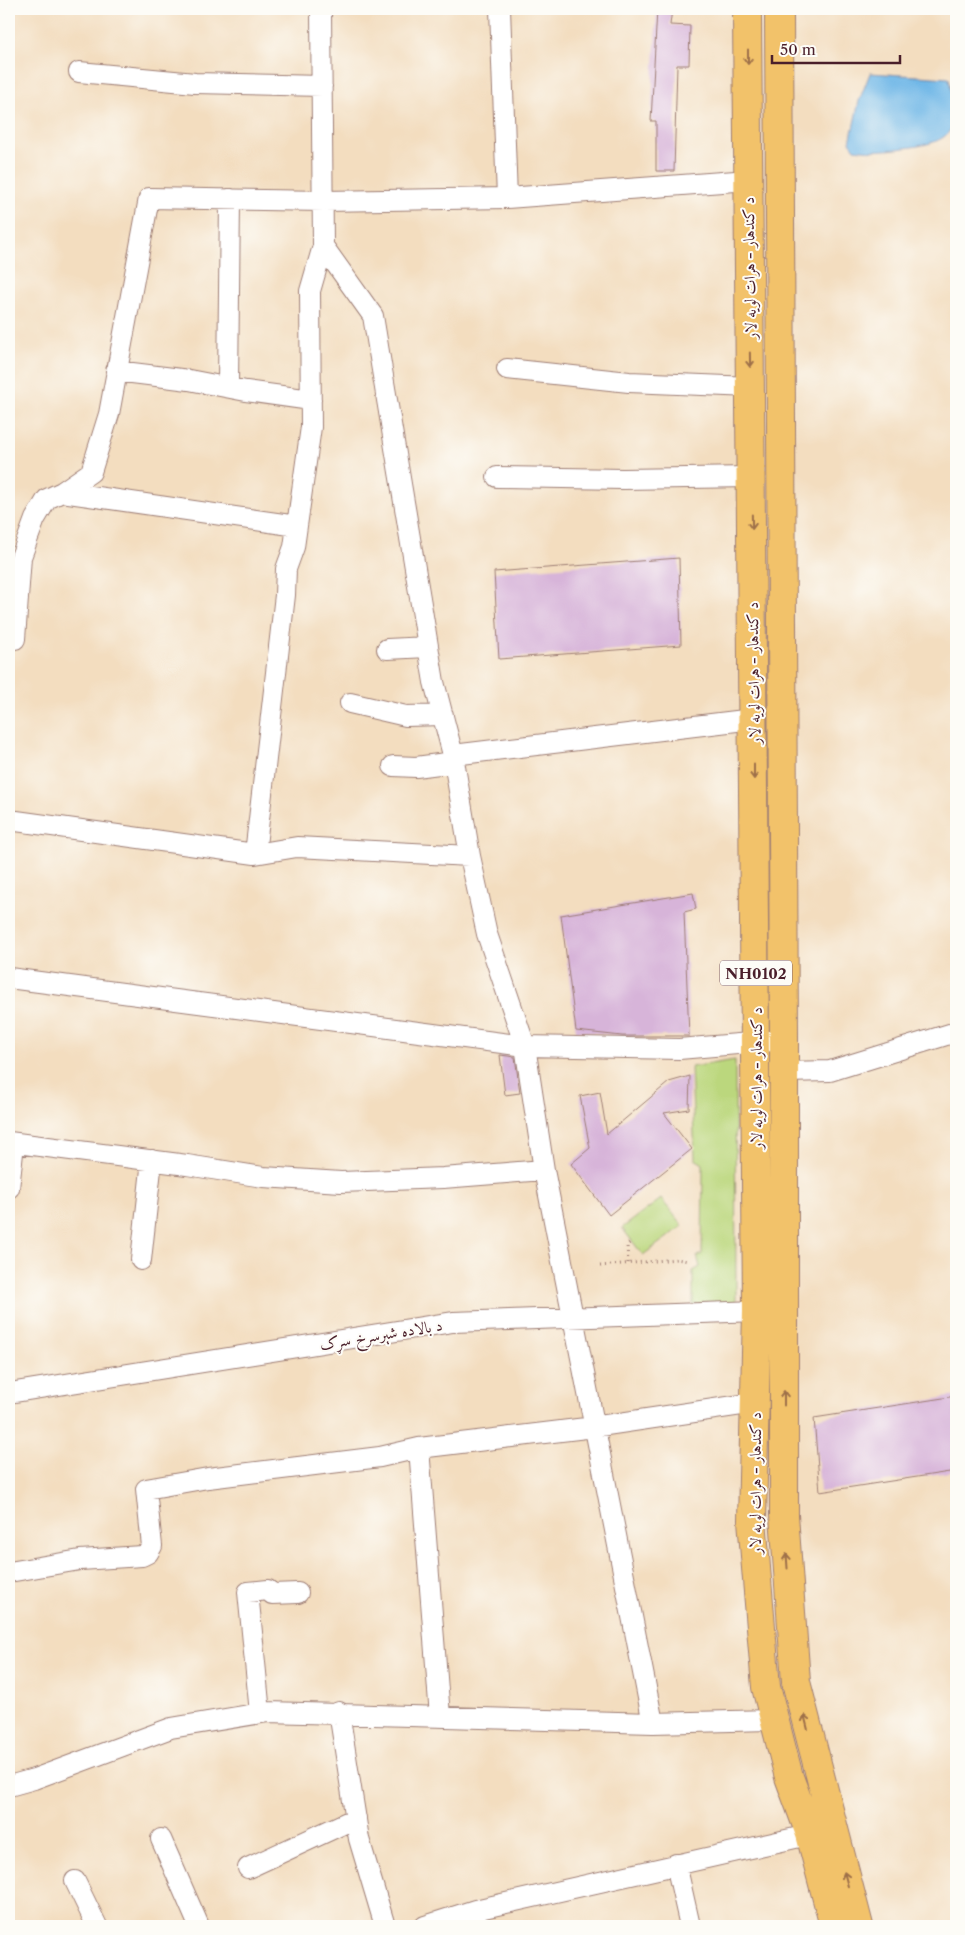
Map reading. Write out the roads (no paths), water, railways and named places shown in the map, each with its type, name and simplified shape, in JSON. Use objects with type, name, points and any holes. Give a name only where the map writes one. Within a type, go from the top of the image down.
[{"type":"highway","name":"د کندهار - هرات لويه لار","points":[[747,9],[754,719],[757,1311],[752,1520],[766,1687],[789,1777],[822,1832],[859,1926]]},
{"type":"highway","name":"د کندهار - هرات لويه لار","points":[[778,9],[784,1040],[784,1515],[796,1682],[822,1832],[834,1926]]},
{"type":"street","points":[[255,854],[285,595],[286,570],[294,547],[311,427],[310,291],[323,246],[321,9]]},
{"type":"street","points":[[500,9],[507,198]]},
{"type":"street","points":[[80,72],[195,84],[322,86]]},
{"type":"street","points":[[9,640],[15,639],[15,555],[47,499],[62,492],[91,472],[108,414],[150,198],[324,201],[507,198],[749,180]]},
{"type":"street","points":[[228,386],[230,199]]},
{"type":"street","points":[[323,246],[373,316],[434,682],[454,759],[470,856],[487,934],[525,1046],[544,1170],[653,1723]]},
{"type":"street","points":[[506,369],[629,382],[751,387]]},
{"type":"street","points":[[116,371],[228,386],[311,400]]},
{"type":"street","points":[[497,477],[623,479],[751,477]]},
{"type":"street","points":[[62,492],[297,526]]},
{"type":"street","points":[[387,649],[428,647]]},
{"type":"street","points":[[350,703],[406,716],[443,715]]},
{"type":"street","points":[[393,766],[416,767],[454,759],[754,719]]},
{"type":"street","points":[[9,820],[255,854],[297,847],[470,856]]},
{"type":"street","points":[[9,978],[525,1046],[679,1049],[784,1040]]},
{"type":"street","points":[[784,1072],[830,1071],[956,1032]]},
{"type":"street","points":[[9,1188],[11,1144],[152,1160],[263,1177],[341,1182],[443,1178],[544,1170]]},
{"type":"street","points":[[141,1260],[152,1160]]},
{"type":"street","name":"د بالاده شېرسرخ سړک","points":[[9,1393],[453,1322],[516,1318],[574,1318],[757,1311]]},
{"type":"street","points":[[9,1572],[80,1560],[142,1556],[148,1553],[152,1546],[146,1489],[208,1478],[380,1457],[419,1448],[755,1403]]},
{"type":"street","points":[[419,1448],[440,1716]]},
{"type":"street","points":[[260,1713],[248,1592],[268,1590],[272,1594],[298,1593]]},
{"type":"street","points":[[9,1786],[34,1779],[171,1728],[260,1713],[339,1712],[653,1723],[774,1720]]},
{"type":"street","points":[[339,1712],[359,1839],[386,1926]]},
{"type":"street","points":[[248,1868],[356,1818]]},
{"type":"street","points":[[425,1926],[475,1910],[822,1832]]},
{"type":"street","points":[[161,1839],[199,1926]]},
{"type":"street","points":[[676,1864],[690,1926]]},
{"type":"street","points":[[75,1881],[97,1926]]},
{"type":"water","points":[[870,73],[949,78],[954,109],[951,129],[945,136],[923,145],[880,150],[855,149],[850,142],[859,101]]}]
